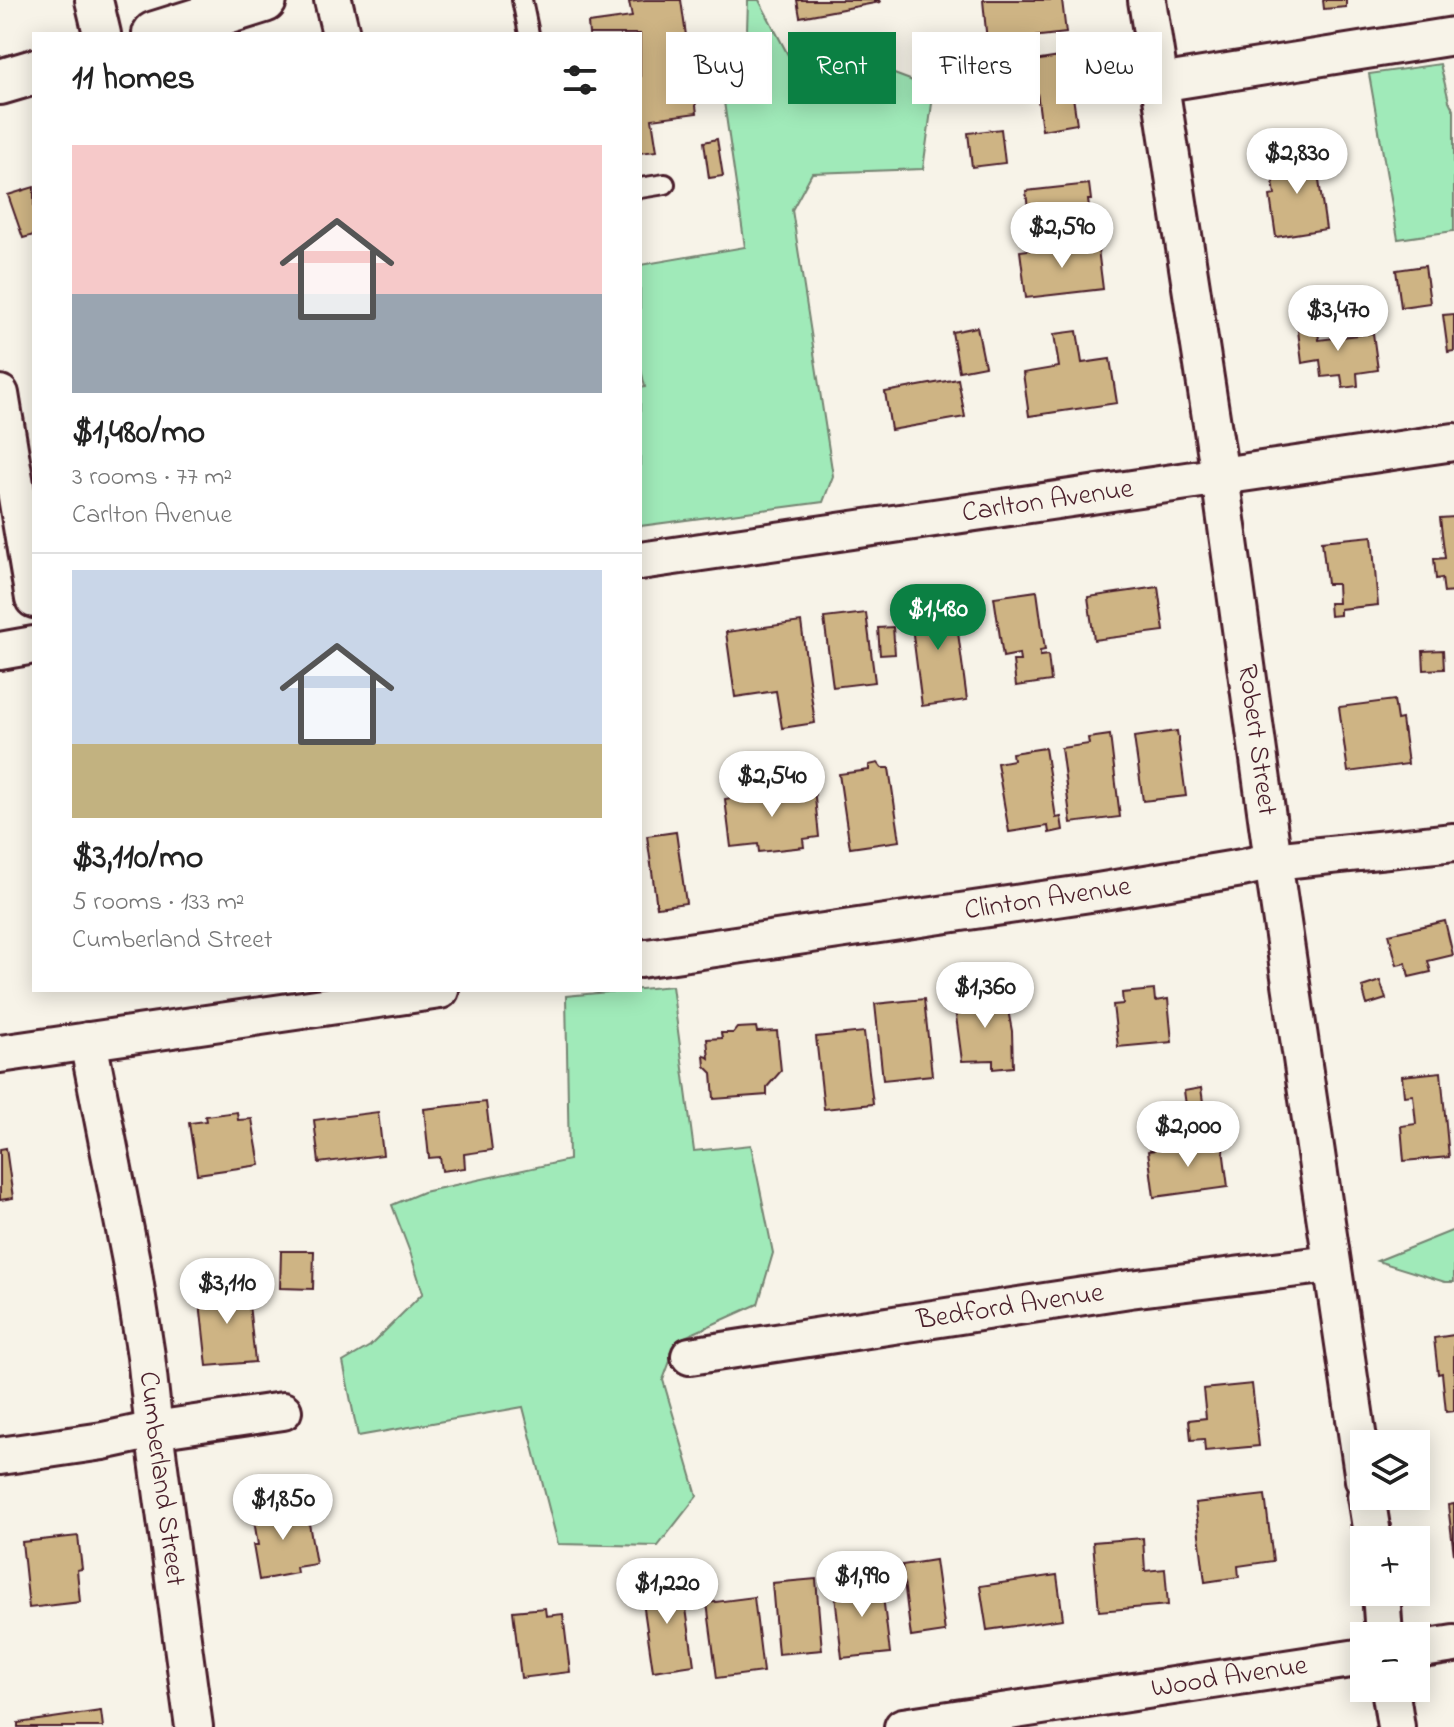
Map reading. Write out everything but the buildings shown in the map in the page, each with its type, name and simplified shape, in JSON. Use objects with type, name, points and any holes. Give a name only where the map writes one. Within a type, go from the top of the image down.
[{"type":"main road","points":[[161,32],[264,0]]},
{"type":"main road","points":[[0,82],[32,73]]},
{"type":"street","points":[[94,0],[102,32]]},
{"type":"street","points":[[333,0],[341,32]]},
{"type":"street","name":"Robert Street","points":[[1147,0],[1152,32]]},
{"type":"street","points":[[1162,83],[1454,36]]},
{"type":"street","name":"Robert Street","points":[[1162,102],[1220,476],[1356,1430]]},
{"type":"street","points":[[0,394],[27,509],[32,573]]},
{"type":"street","name":"Carlton Avenue","points":[[642,561],[1454,442]]},
{"type":"street","points":[[0,651],[32,645]]},
{"type":"street","name":"Clinton Avenue","points":[[642,959],[1082,895],[1273,861],[1454,842]]},
{"type":"street","points":[[0,1054],[427,992]]},
{"type":"street","name":"Cumberland Street","points":[[88,1041],[132,1266],[146,1356],[194,1727]]},
{"type":"street","name":"Bedford Avenue","points":[[690,1356],[1130,1289],[1331,1264]]},
{"type":"street","points":[[0,1456],[283,1411]]},
{"type":"street","points":[[1430,1648],[1454,1644]]},
{"type":"street","name":"Wood Avenue","points":[[903,1727],[1350,1659]]},
{"type":"street","points":[[1392,1702],[1396,1727]]},
{"type":"lane","points":[[522,0],[529,32]]},
{"type":"lane","points":[[642,188],[665,184]]},
{"type":"green space","points":[[748,0],[759,0],[788,55],[788,104],[896,104],[896,75],[912,81],[912,104],[932,104],[923,169],[812,173],[792,210],[833,476],[823,502],[642,526],[642,388],[645,387],[642,374],[642,265],[745,247],[724,104],[772,104],[772,32],[746,32]]},
{"type":"green space","points":[[1440,64],[1454,111],[1454,231],[1398,239],[1369,74]]},
{"type":"green space","points":[[672,986],[694,1151],[751,1145],[773,1253],[758,1304],[678,1340],[663,1380],[697,1496],[658,1546],[558,1544],[523,1407],[358,1436],[343,1362],[370,1346],[423,1293],[392,1205],[423,1192],[569,1160],[566,996],[642,992],[642,989]]},
{"type":"green space","points":[[1454,1230],[1454,1282],[1377,1261]]}]
